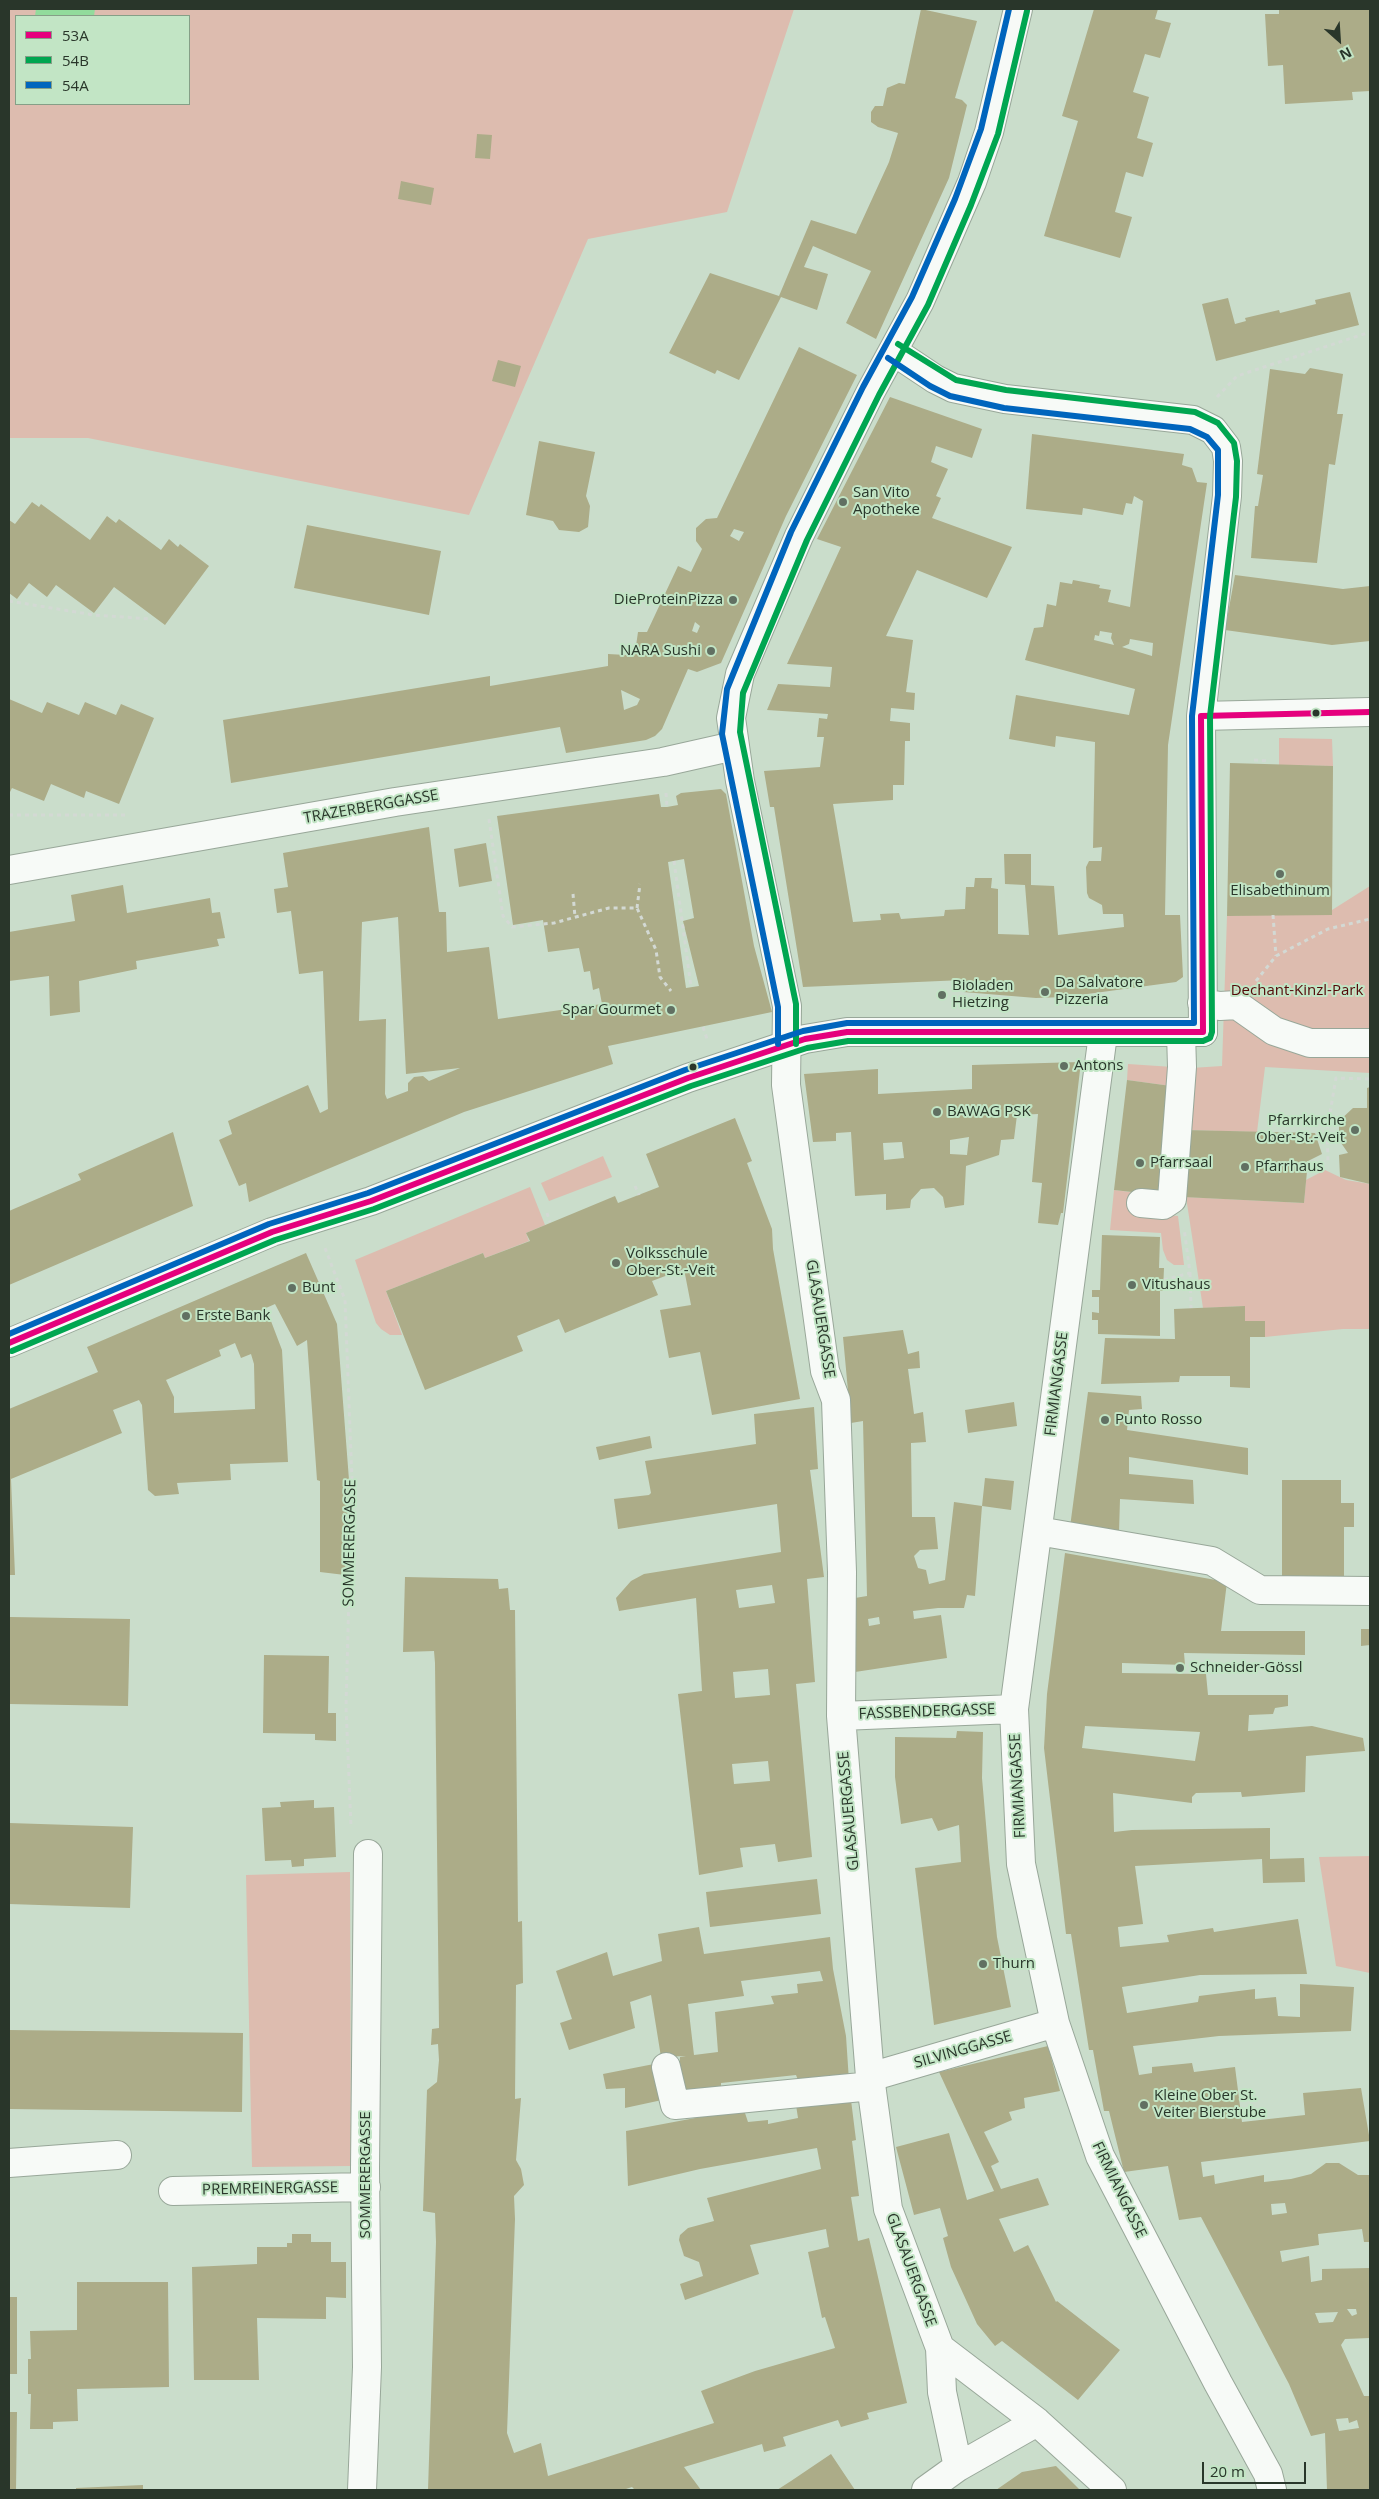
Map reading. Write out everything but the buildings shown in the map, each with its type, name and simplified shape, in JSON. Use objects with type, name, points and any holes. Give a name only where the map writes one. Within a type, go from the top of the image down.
[{"type":"street","name":"GLASAUERGASSE","points":[[940,2348],[888,2209],[871,2082],[841,1716],[842,1572],[836,1400],[825,1371],[786,1085],[787,1006],[734,746],[732,706],[751,647],[799,536],[920,301],[980,160],[1018,9]]},
{"type":"street","points":[[893,351],[935,379],[972,393],[1006,399],[1193,420],[1214,430],[1222,440],[1228,461],[1227,496],[1201,716],[1202,1003],[1182,1067],[1172,1199],[1163,1205],[1141,1203]]},
{"type":"street","points":[[1201,716],[1370,712]]},
{"type":"street","name":"TRAZERBERGGASSE","points":[[9,870],[394,802],[663,762],[734,746]]},
{"type":"street","points":[[1202,1003],[1220,1006],[1237,1005],[1274,1031],[1310,1043],[1370,1043]]},
{"type":"street","points":[[9,1343],[272,1232],[371,1201],[688,1078],[787,1044],[847,1032],[1192,1033]]},
{"type":"street","name":"FIRMIANGASSE","points":[[1103,1034],[1014,1709],[1021,1864],[1055,2023],[1100,2156],[1218,2383],[1268,2474],[1272,2490]]},
{"type":"street","points":[[1038,1531],[1212,1561],[1260,1590],[1370,1591]]},
{"type":"street","name":"FASSBENDERGASSE","points":[[841,1716],[1014,1709]]},
{"type":"street","name":"SOMMERERGASSE","points":[[362,2490],[367,2367],[368,1857]]},
{"type":"street","name":"SILVINGGASSE","points":[[666,2067],[675,2105],[871,2082],[1055,2023]]},
{"type":"street","points":[[9,2163],[117,2155]]},
{"type":"street","name":"PREMREINERGASSE","points":[[173,2191],[366,2187]]},
{"type":"street","points":[[940,2348],[1037,2422],[1112,2490]]},
{"type":"street","points":[[940,2348],[942,2392],[958,2467]]},
{"type":"street","points":[[926,2490],[958,2467],[1037,2422]]},
{"type":"path","points":[[1193,420],[1237,376],[1370,332]]},
{"type":"path","points":[[9,601],[94,615],[151,619]]},
{"type":"path","points":[[1254,760],[1269,761]]},
{"type":"path","points":[[666,789],[667,807]]},
{"type":"path","points":[[488,811],[503,916],[512,928],[554,923],[608,908],[637,908]]},
{"type":"path","points":[[9,815],[130,815]]},
{"type":"path","points":[[674,861],[691,987]]},
{"type":"path","points":[[640,884],[637,908],[656,950],[660,977],[671,991]]},
{"type":"path","points":[[573,894],[575,917]]},
{"type":"path","points":[[1273,915],[1276,956]]},
{"type":"path","points":[[1237,1005],[1276,956],[1328,929],[1370,919]]},
{"type":"path","points":[[1306,1171],[1328,1161],[1327,1130],[1336,1078],[1370,1079]]},
{"type":"path","points":[[635,1186],[639,1196]]},
{"type":"path","points":[[1172,1199],[1181,1208],[1190,1273],[1191,1308]]},
{"type":"path","points":[[546,1213],[550,1222]]},
{"type":"path","name":"SOMMERERGASSE","points":[[319,1218],[325,1246],[345,1300],[352,1481],[348,1737],[353,1856],[368,1857]]},
{"type":"path","points":[[1164,1280],[1190,1273]]},
{"type":"green space","points":[[9,9],[794,9],[727,212],[588,239],[469,515],[88,438],[9,438]]},
{"type":"green space","points":[[1279,738],[1332,739],[1333,766],[1279,765]]},
{"type":"green space","name":"Dechant-Kinzl-Park","points":[[1370,886],[1370,1073],[1265,1067],[1257,1132],[1185,1130],[1191,1068],[1222,1066],[1227,916],[1332,910]]},
{"type":"green space","points":[[1128,1064],[1173,1067],[1171,1086],[1127,1080]]},
{"type":"green space","points":[[603,1156],[612,1177],[549,1201],[541,1183]]},
{"type":"green space","points":[[1325,1170],[1346,1180],[1370,1184],[1370,1329],[1343,1329],[1265,1337],[1265,1321],[1245,1321],[1245,1306],[1203,1308],[1186,1197],[1304,1203],[1306,1180]]},
{"type":"green space","points":[[530,1187],[545,1225],[526,1233],[529,1241],[485,1258],[483,1253],[386,1291],[402,1335],[390,1335],[381,1329],[376,1323],[355,1260]]},
{"type":"green space","points":[[1114,1190],[1138,1193],[1135,1211],[1178,1216],[1184,1265],[1174,1265],[1167,1260],[1163,1250],[1161,1233],[1110,1230]]},
{"type":"green space","points":[[1370,1856],[1370,1973],[1336,1966],[1319,1857]]},
{"type":"green space","points":[[350,1872],[351,2166],[252,2167],[246,1875]]},
{"type":"shaded area","points":[[36,9],[95,9],[94,15],[35,15]]},
{"type":"transit line","name":"54A","points":[[778,1044],[778,1007],[722,734],[727,689],[791,532],[863,387],[912,297],[955,199],[981,129],[1009,9]]},
{"type":"transit line","name":"54B","points":[[796,1044],[796,1004],[740,732],[743,693],[807,540],[879,395],[928,305],[971,205],[998,134],[1027,11]]},
{"type":"transit line","name":"54B","points":[[12,1351],[275,1240],[374,1209],[691,1086],[807,1048],[848,1041],[1203,1041],[1210,1038],[1212,1032],[1210,716],[1236,497],[1237,461],[1234,443],[1218,423],[1195,412],[1006,390],[956,380],[898,344]]},
{"type":"transit line","name":"54A","points":[[9,1334],[269,1224],[368,1193],[685,1070],[803,1031],[847,1023],[1194,1023],[1192,716],[1218,495],[1218,450],[1207,437],[1190,429],[1004,408],[950,396],[930,386],[888,358]]},
{"type":"transit line","name":"53A","points":[[1201,716],[1370,712]]},
{"type":"transit line","name":"53A","points":[[1201,716],[1203,1032]]},
{"type":"transit line","name":"53A","points":[[9,1343],[272,1232],[371,1201],[688,1078],[805,1039],[847,1032],[1203,1032]]},
{"type":"place","name":"San Vito Apotheke","points":[[843,502]]},
{"type":"place","name":"DieProteinPizza","points":[[733,600]]},
{"type":"place","name":"NARA Sushi","points":[[711,651]]},
{"type":"place","name":"Elisabethinum","points":[[1280,874]]},
{"type":"place","name":"Da Salvatore Pizzeria","points":[[1045,992]]},
{"type":"place","name":"Bioladen Hietzing","points":[[942,995]]},
{"type":"place","name":"Spar Gourmet","points":[[671,1010]]},
{"type":"place","name":"Antons","points":[[1064,1066]]},
{"type":"place","name":"BAWAG PSK","points":[[937,1112]]},
{"type":"place","name":"Pfarrkirche Ober-St.-Veit","points":[[1355,1130]]},
{"type":"place","name":"Pfarrsaal","points":[[1140,1163]]},
{"type":"place","name":"Pfarrhaus","points":[[1245,1167]]},
{"type":"place","name":"Volksschule Ober-St.-Veit","points":[[616,1263]]},
{"type":"place","name":"Vitushaus","points":[[1132,1285]]},
{"type":"place","name":"Bunt","points":[[292,1288]]},
{"type":"place","name":"Erste Bank","points":[[186,1316]]},
{"type":"place","name":"Punto Rosso","points":[[1105,1420]]},
{"type":"place","name":"Schneider-Gössl","points":[[1180,1668]]},
{"type":"place","name":"Thurn","points":[[983,1964]]},
{"type":"place","name":"Kleine Ober St. Veiter Bierstube","points":[[1144,2105]]}]
